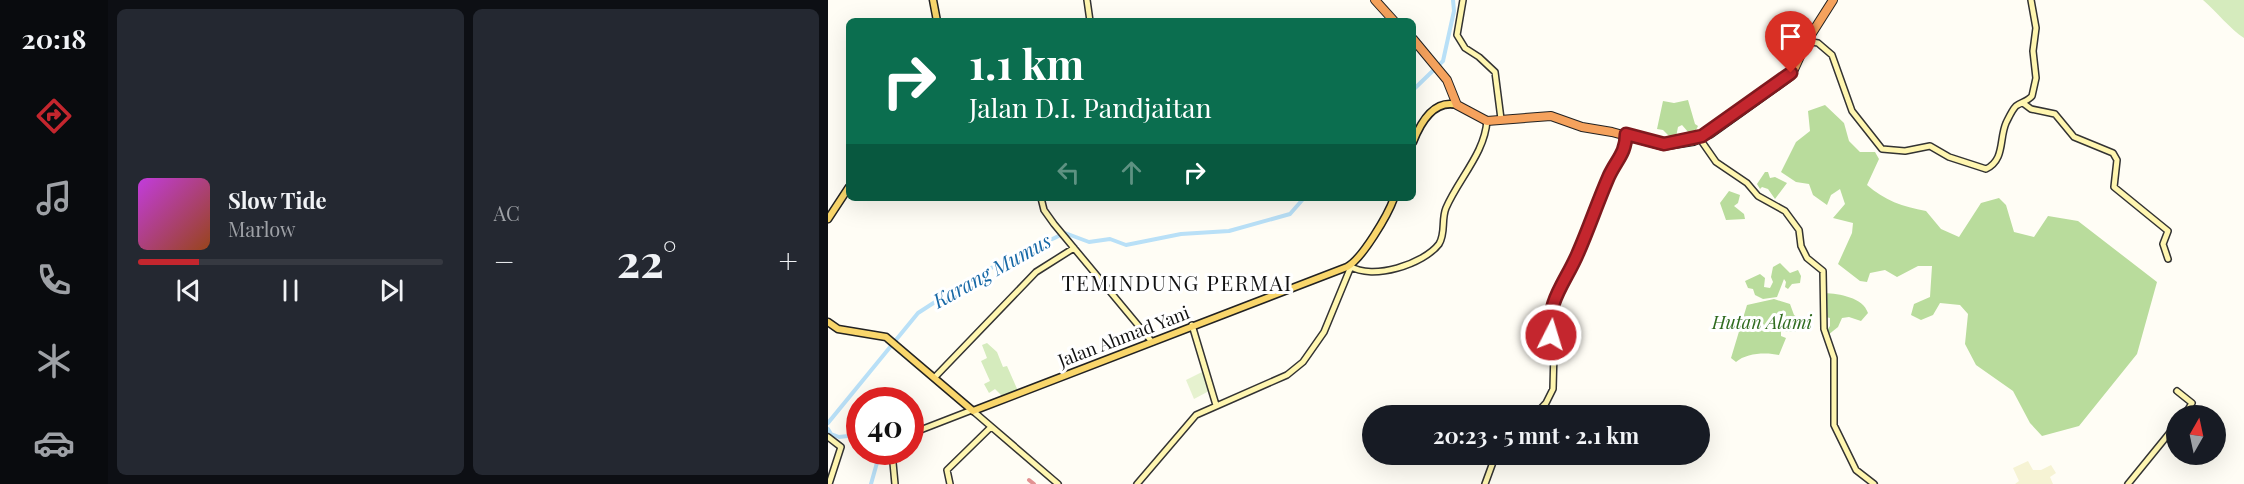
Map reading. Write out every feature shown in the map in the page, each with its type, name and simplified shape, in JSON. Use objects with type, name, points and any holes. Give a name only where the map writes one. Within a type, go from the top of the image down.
[{"type":"highway","points":[[1377,0],[1393,18]]},
{"type":"highway","points":[[1699,138],[1790,75],[1832,0]]},
{"type":"highway","points":[[1416,43],[1448,81],[1456,104],[1485,122],[1551,116],[1581,126],[1664,144],[1710,134],[1789,78],[1807,41]]},
{"type":"highway","points":[[1485,122],[1550,114],[1581,126]]},
{"type":"main road","points":[[934,0],[937,18]]},
{"type":"main road","points":[[1416,129],[1430,110],[1442,103],[1456,104]]},
{"type":"main road","points":[[1416,135],[1431,112],[1446,105],[1456,104]]},
{"type":"main road","points":[[828,220],[846,194]]},
{"type":"main road","points":[[1349,267],[1381,225],[1392,202]]},
{"type":"main road","name":"Jalan Ahmad Yani","points":[[972,410],[1349,267]]},
{"type":"main road","points":[[828,321],[842,328],[879,333],[896,343],[945,386]]},
{"type":"main road","points":[[896,343],[972,410]]},
{"type":"street","points":[[1087,0],[1090,18]]},
{"type":"street","points":[[1463,0],[1462,15],[1457,29],[1459,40],[1465,48],[1495,73],[1501,119]]},
{"type":"street","points":[[1807,41],[1818,43],[1832,56],[1852,111],[1883,149],[1905,151],[1930,146],[1949,157],[1986,169],[1994,165],[2002,149],[2002,133],[2012,112],[2031,98],[2036,78],[2033,51],[2036,27],[2031,0]]},
{"type":"street","points":[[2023,103],[2031,109],[2055,114],[2074,137],[2108,149],[2114,154],[2117,160],[2114,187],[2168,231],[2163,244],[2168,259]]},
{"type":"street","points":[[1137,483],[1196,415],[1287,375],[1303,362],[1321,336],[1349,267],[1367,273],[1395,269],[1437,246],[1443,236],[1447,206],[1481,145],[1485,122]]},
{"type":"street","points":[[1544,405],[1552,389],[1554,353],[1550,321],[1559,288],[1578,253],[1611,172],[1626,147],[1626,135]]},
{"type":"street","points":[[1699,138],[1716,162],[1747,183],[1758,195],[1785,211],[1799,231],[1805,256],[1822,270],[1824,329],[1834,358],[1834,424],[1856,470],[1874,484]]},
{"type":"street","points":[[1042,201],[1046,213],[1063,236],[1152,341]]},
{"type":"street","points":[[936,376],[1035,273],[1074,248]]},
{"type":"street","points":[[1194,326],[1216,405]]},
{"type":"street","points":[[2177,391],[2192,403],[2191,405]]},
{"type":"street","points":[[924,429],[972,410],[1058,484]]},
{"type":"street","points":[[951,484],[947,470],[991,427]]},
{"type":"street","points":[[2128,484],[2166,436]]},
{"type":"street","points":[[828,438],[840,448],[828,483]]},
{"type":"street","points":[[893,465],[895,484]]},
{"type":"street","points":[[1485,484],[1492,465]]},
{"type":"shaded area","points":[[2028,461],[2033,470],[2041,470],[2051,465],[2056,473],[2050,477],[2053,484],[2015,484],[2019,481],[2013,468]]},
{"type":"green space","points":[[2203,0],[2244,0],[2244,38],[2234,30]]},
{"type":"green space","points":[[1688,100],[1695,124],[1698,126],[1695,132],[1689,133],[1682,125],[1678,127],[1676,137],[1671,138],[1663,130],[1657,129],[1663,101],[1674,103]]},
{"type":"green space","points":[[1825,105],[1844,123],[1849,141],[1860,152],[1875,152],[1879,159],[1867,185],[1894,202],[1926,211],[1941,229],[1959,237],[1981,203],[1999,198],[2006,205],[2014,232],[2034,237],[2048,216],[2078,221],[2157,282],[2137,354],[2079,426],[2042,436],[2030,423],[2013,391],[1976,365],[1965,344],[1968,314],[1960,305],[1940,303],[1933,315],[1921,320],[1911,315],[1914,304],[1930,297],[1932,266],[1918,266],[1897,277],[1885,270],[1870,273],[1867,282],[1860,281],[1838,264],[1852,233],[1853,223],[1833,218],[1845,204],[1840,189],[1831,195],[1827,205],[1813,195],[1809,184],[1796,182],[1781,172],[1796,142],[1810,131],[1808,111]]},
{"type":"green space","points":[[1765,172],[1768,172],[1770,178],[1775,177],[1787,183],[1775,199],[1768,189],[1762,187],[1760,189],[1757,184]]},
{"type":"green space","points":[[1729,191],[1740,195],[1738,203],[1734,206],[1744,214],[1745,219],[1726,220],[1720,203]]},
{"type":"green space","name":"Hutan Alami","points":[[1780,263],[1790,273],[1798,270],[1801,276],[1800,283],[1792,284],[1788,289],[1785,287],[1784,279],[1777,297],[1763,299],[1755,295],[1753,289],[1748,288],[1745,281],[1760,274],[1765,278],[1764,287],[1770,288],[1773,282],[1771,277],[1773,267]]},
{"type":"green space","name":"Hutan Alami","points":[[1825,293],[1856,300],[1868,313],[1861,321],[1849,317],[1842,318],[1838,327],[1828,335],[1830,318],[1826,317]]},
{"type":"green space","name":"Hutan Alami","points":[[1774,299],[1790,304],[1794,315],[1806,324],[1795,332],[1781,331],[1781,336],[1786,338],[1779,355],[1756,354],[1736,362],[1731,358],[1747,305]]},
{"type":"green space","points":[[987,343],[997,352],[1003,367],[1007,366],[1018,391],[1003,397],[995,389],[989,393],[984,384],[990,381],[981,361],[987,358],[982,345]]},
{"type":"green space","points":[[1204,371],[1209,391],[1194,399],[1186,380]]},
{"type":"waterway","name":"Karang Mumus","points":[[1416,87],[1443,61],[1454,11],[1453,0]]},
{"type":"waterway","name":"Karang Mumus","points":[[828,423],[918,313],[935,302],[951,298],[991,268],[1065,233],[1089,242],[1110,239],[1126,245],[1181,234],[1229,231],[1290,214],[1301,201]]},
{"type":"waterway","name":"Karang Mumus","points":[[828,429],[831,434],[846,436]]},
{"type":"waterway","name":"Karang Mumus","points":[[871,484],[876,465]]},
{"type":"taxiway","points":[[1029,480],[1034,484]]},
{"type":"district","name":"TEMINDUNG PERMAI","points":[[1177,284]]},
{"type":"route","points":[[1551,335],[1550,316],[1559,288],[1578,253],[1611,172],[1626,147],[1626,134],[1664,144],[1694,139],[1712,131],[1738,110],[1786,79],[1791,73]]}]
